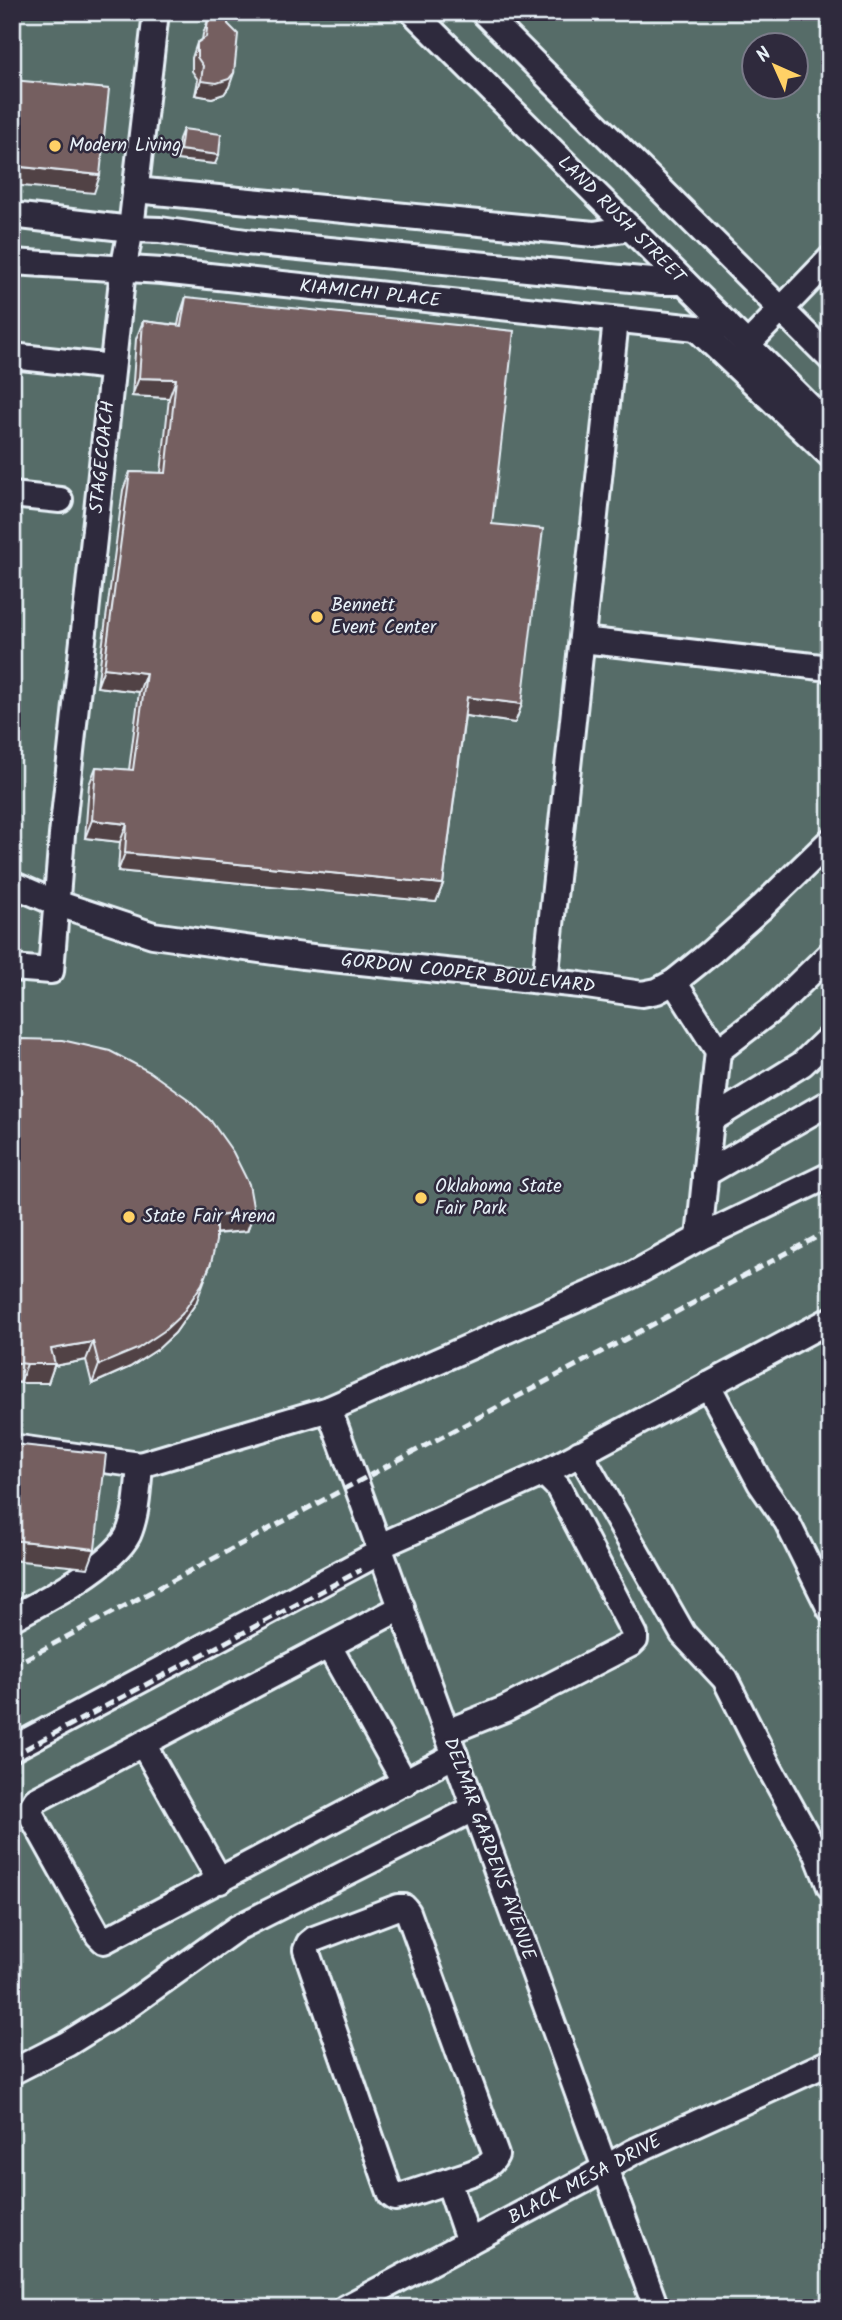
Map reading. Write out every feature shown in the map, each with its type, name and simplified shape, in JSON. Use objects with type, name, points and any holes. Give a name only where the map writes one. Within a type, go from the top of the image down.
[{"type":"street","name":"STAGECOACH","points":[[56,903],[112,367],[156,12]]},
{"type":"street","name":"LAND RUSH STREET","points":[[413,12],[830,427]]},
{"type":"street","points":[[483,12],[830,358]]},
{"type":"street","points":[[135,190],[594,234],[630,228]]},
{"type":"street","name":"KIAMICHI PLACE","points":[[12,215],[246,242],[684,282]]},
{"type":"street","points":[[747,345],[830,259]]},
{"type":"street","name":"KIAMICHI PLACE","points":[[12,262],[162,271],[715,330],[726,323]]},
{"type":"street","points":[[545,981],[616,320]]},
{"type":"street","points":[[696,328],[830,455]]},
{"type":"street","points":[[12,356],[112,367]]},
{"type":"street","points":[[12,495],[60,500]]},
{"type":"street","points":[[582,640],[830,668]]},
{"type":"street","name":"GORDON COOPER BOULEVARD","points":[[12,884],[56,903],[153,935],[303,956],[545,981],[642,994],[657,991],[674,982],[762,907],[830,841]]},
{"type":"street","points":[[12,968],[51,971],[56,903]]},
{"type":"street","points":[[718,1051],[774,1009],[830,954]]},
{"type":"street","points":[[674,982],[718,1051],[699,1238]]},
{"type":"street","points":[[711,1120],[802,1065],[830,1037]]},
{"type":"street","points":[[705,1174],[830,1102]]},
{"type":"street","points":[[12,1447],[140,1465],[325,1417],[630,1276],[699,1238],[830,1175]]},
{"type":"street","points":[[12,1749],[381,1548],[544,1473],[830,1320]]},
{"type":"street","points":[[708,1385],[760,1483],[787,1522],[830,1609]]},
{"type":"street","name":"DELMAR GARDENS AVENUE","points":[[325,1417],[381,1548],[656,2308]]},
{"type":"street","points":[[580,1454],[683,1634],[725,1679],[817,1854],[830,1887]]},
{"type":"street","points":[[12,1618],[71,1585],[96,1567],[125,1540],[138,1493],[140,1465]]},
{"type":"street","points":[[402,1607],[36,1800],[29,1811],[92,1925],[104,1941],[405,1783],[451,1744],[505,1709],[635,1640],[635,1635],[558,1487],[544,1473]]},
{"type":"street","points":[[328,1646],[405,1783]]},
{"type":"street","points":[[143,1744],[219,1881]]},
{"type":"street","points":[[12,2072],[67,2044],[128,2006],[237,1928],[475,1808]]},
{"type":"street","points":[[398,1907],[408,1912],[496,2155],[493,2162],[485,2167],[448,2180],[400,2197],[391,2195],[306,1950],[314,1940],[398,1907]]},
{"type":"street","name":"BLACK MESA DRIVE","points":[[345,2308],[633,2152],[830,2062]]},
{"type":"street","points":[[448,2180],[469,2242]]},
{"type":"green space","name":"Oklahoma State Fair Park","points":[[12,12],[830,12],[830,2308],[12,2308]]},
{"type":"building","points":[[212,12],[228,15],[228,24],[238,34],[234,73],[229,79],[217,83],[201,81],[203,66],[197,57],[197,43],[206,37]]},
{"type":"building","name":"Modern Living","points":[[12,80],[109,89],[100,175],[12,166]]},
{"type":"building","points":[[183,129],[221,134],[219,155],[180,150]]},
{"type":"building","name":"Bennett Event Center","points":[[186,297],[514,331],[492,524],[543,529],[522,704],[467,697],[443,884],[125,853],[127,824],[92,820],[96,767],[133,770],[146,673],[104,668],[130,472],[166,473],[176,379],[139,378],[143,321],[181,326]]},
{"type":"building","name":"State Fair Arena","points":[[12,1040],[62,1040],[110,1051],[150,1072],[188,1099],[211,1121],[233,1152],[249,1184],[254,1212],[216,1216],[216,1241],[211,1263],[202,1284],[182,1314],[164,1331],[137,1349],[99,1365],[93,1342],[51,1349],[55,1364],[12,1362]]},
{"type":"building","points":[[12,1444],[106,1454],[95,1549],[12,1540]]},
{"type":"railway","points":[[12,1666],[830,1230]]},
{"type":"railway","points":[[12,1756],[361,1570]]},
{"type":"place","name":"Modern Living","points":[[55,146]]},
{"type":"place","name":"Bennett Event Center","points":[[317,617]]},
{"type":"place","name":"Oklahoma State Fair Park","points":[[421,1198]]},
{"type":"place","name":"State Fair Arena","points":[[129,1217]]}]
